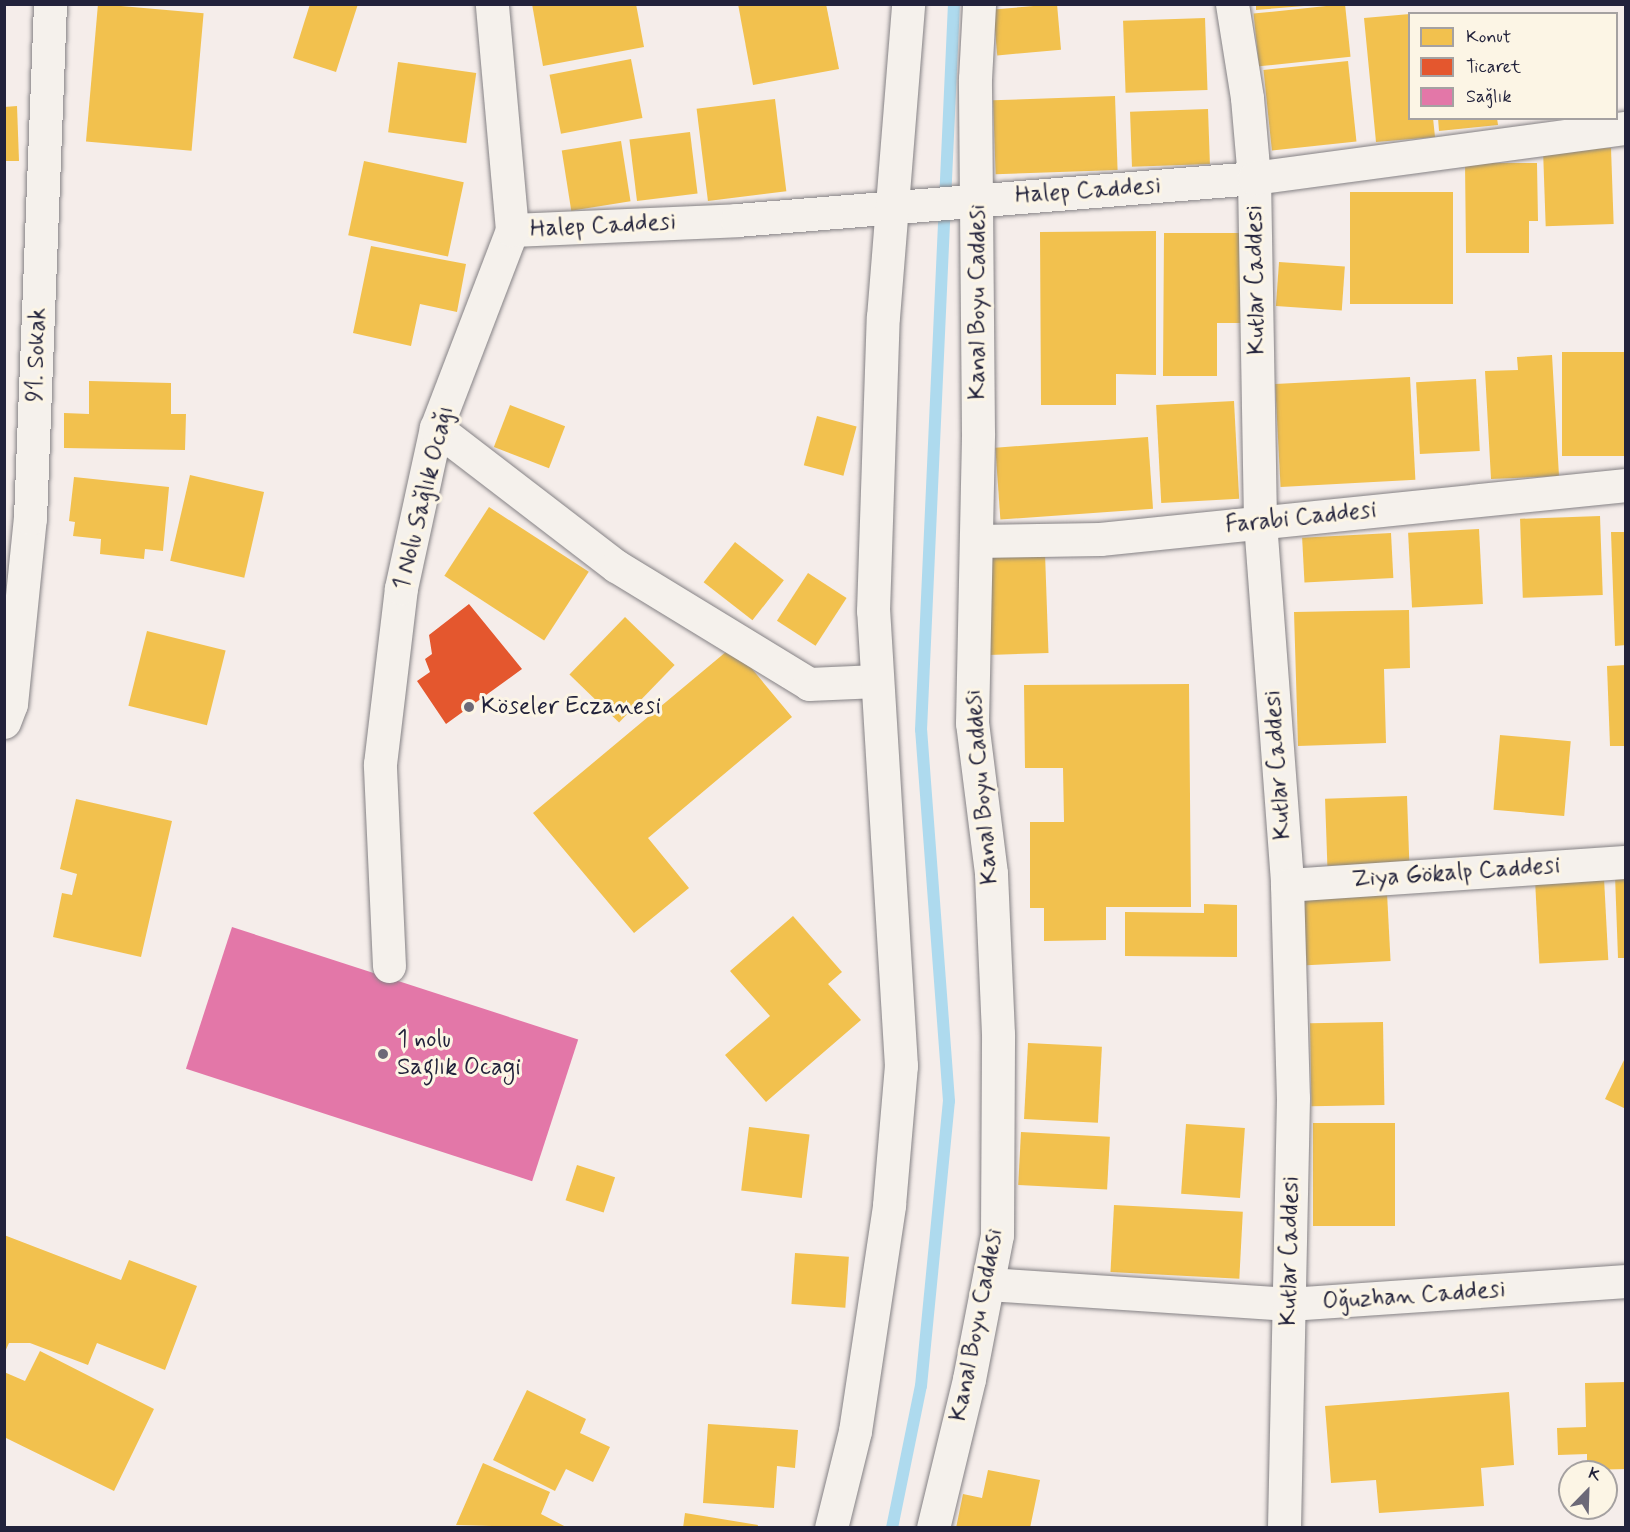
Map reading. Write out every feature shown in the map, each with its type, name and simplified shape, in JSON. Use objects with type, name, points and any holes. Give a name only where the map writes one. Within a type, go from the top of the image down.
[{"type":"street","name":"91. Sokak","points":[[8,713],[30,518],[50,4]]},
{"type":"street","name":"1 Nolu Sağlık Ocağı","points":[[389,966],[380,764],[401,588],[436,428],[512,230],[492,4]]},
{"type":"street","points":[[831,1527],[855,1431],[889,1205],[901,1066],[873,600],[883,317],[908,4]]},
{"type":"street","name":"Kanal Boyu Caddesi","points":[[933,1527],[969,1380],[997,1235],[998,1034],[990,873],[972,723],[976,541],[978,200],[975,79],[979,4]]},
{"type":"street","name":"Kutlar Caddesi","points":[[1232,4],[1247,98],[1254,178],[1260,522],[1287,885],[1293,1098],[1284,1527]]},
{"type":"street","name":"Halep Caddesi","points":[[512,230],[891,208],[1254,178],[1626,128]]},
{"type":"street","points":[[436,428],[616,566],[808,684],[877,681]]},
{"type":"street","name":"Farabi Caddesi","points":[[976,541],[1100,539],[1626,485]]},
{"type":"street","name":"Ziya Gökalp Caddesi","points":[[1287,885],[1626,862]]},
{"type":"street","name":"Oğuzhan Caddesi","points":[[988,1284],[1288,1304],[1626,1281]]},
{"type":"building: Konut","points":[[98,4],[204,13],[192,151],[86,141]]},
{"type":"building: Konut","points":[[310,4],[358,4],[336,72],[293,58]]},
{"type":"building: Konut","points":[[532,4],[636,4],[644,47],[543,66]]},
{"type":"building: Konut","points":[[738,4],[826,4],[839,69],[753,85]]},
{"type":"building: Konut","points":[[1057,4],[1061,50],[997,55],[993,10]]},
{"type":"building: Konut","points":[[1256,4],[1304,4],[1304,6],[1256,10]]},
{"type":"building: Konut","points":[[1345,4],[1351,57],[1259,66],[1254,14]]},
{"type":"building: Konut","points":[[1408,14],[1408,120],[1433,120],[1435,137],[1376,142],[1364,18]]},
{"type":"building: Konut","points":[[1205,18],[1208,90],[1126,93],[1123,21]]},
{"type":"building: Konut","points":[[631,59],[642,118],[561,134],[550,75]]},
{"type":"building: Konut","points":[[1348,61],[1356,142],[1272,150],[1263,70]]},
{"type":"building: Konut","points":[[398,62],[476,73],[466,143],[388,132]]},
{"type":"building: Konut","points":[[1115,96],[1118,170],[996,174],[993,100]]},
{"type":"building: Konut","points":[[775,99],[786,191],[708,201],[697,109]]},
{"type":"building: Konut","points":[[17,106],[19,161],[4,161],[4,107]]},
{"type":"building: Konut","points":[[1208,109],[1210,164],[1132,167],[1130,112]]},
{"type":"building: Konut","points":[[1438,120],[1497,120],[1498,125],[1439,131]]},
{"type":"building: Konut","points":[[690,132],[698,194],[637,201],[629,139]]},
{"type":"building: Konut","points":[[621,141],[631,201],[571,211],[562,150]]},
{"type":"building: Konut","points":[[1611,148],[1614,224],[1546,226],[1543,150]]},
{"type":"building: Konut","points":[[364,161],[464,182],[448,257],[348,235]]},
{"type":"building: Konut","points":[[1465,163],[1537,163],[1538,221],[1529,221],[1529,253],[1466,253]]},
{"type":"building: Konut","points":[[1350,192],[1453,192],[1453,304],[1350,304]]},
{"type":"building: Konut","points":[[1156,231],[1156,375],[1116,374],[1116,405],[1041,405],[1040,232]]},
{"type":"building: Konut","points":[[1164,233],[1243,233],[1243,323],[1217,323],[1217,376],[1163,376]]},
{"type":"building: Konut","points":[[371,246],[466,264],[457,312],[420,304],[411,346],[353,333]]},
{"type":"building: Konut","points":[[1279,262],[1345,267],[1342,310],[1276,306]]},
{"type":"building: Konut","points":[[1562,352],[1626,352],[1626,456],[1562,456]]},
{"type":"building: Konut","points":[[1552,355],[1559,476],[1491,479],[1485,371],[1518,370],[1517,357]]},
{"type":"building: Konut","points":[[1410,377],[1415,480],[1281,487],[1275,384]]},
{"type":"building: Konut","points":[[1476,379],[1480,451],[1420,454],[1416,382]]},
{"type":"building: Konut","points":[[89,381],[171,383],[171,414],[186,414],[185,450],[64,448],[64,413],[89,414]]},
{"type":"building: Konut","points":[[1234,401],[1239,499],[1161,503],[1156,405]]},
{"type":"building: Konut","points":[[510,405],[565,426],[549,468],[494,447]]},
{"type":"building: Konut","points":[[817,416],[857,427],[843,476],[804,465]]},
{"type":"building: Konut","points":[[1148,437],[1153,509],[1000,519],[995,448]]},
{"type":"building: Konut","points":[[190,475],[264,492],[244,578],[170,561]]},
{"type":"building: Konut","points":[[74,477],[169,487],[163,551],[145,549],[144,559],[100,554],[101,539],[73,536],[75,522],[69,521]]},
{"type":"building: Konut","points":[[489,507],[589,572],[544,641],[444,576]]},
{"type":"building: Konut","points":[[1600,516],[1603,595],[1523,598],[1520,519]]},
{"type":"building: Konut","points":[[1479,529],[1483,604],[1412,608],[1408,533]]},
{"type":"building: Konut","points":[[1611,532],[1626,532],[1626,645],[1615,646]]},
{"type":"building: Konut","points":[[1391,533],[1393,578],[1304,583],[1302,538]]},
{"type":"building: Konut","points":[[735,542],[784,580],[752,620],[704,582]]},
{"type":"building: Konut","points":[[1045,553],[1048,653],[989,655],[985,555]]},
{"type":"building: Konut","points":[[808,573],[847,598],[816,646],[777,621]]},
{"type":"building: Konut","points":[[1409,610],[1410,668],[1384,669],[1386,743],[1298,746],[1294,612]]},
{"type":"building: Konut","points":[[625,617],[675,665],[619,722],[569,675]]},
{"type":"building: Konut","points":[[147,631],[226,651],[207,725],[128,706]]},
{"type":"building: Konut","points":[[733,646],[792,717],[648,838],[689,888],[634,933],[533,813]]},
{"type":"building: Konut","points":[[1626,665],[1626,746],[1610,746],[1607,666]]},
{"type":"building: Konut","points":[[1189,684],[1191,907],[1106,907],[1106,940],[1044,941],[1044,908],[1030,908],[1030,822],[1064,822],[1063,768],[1025,768],[1024,685]]},
{"type":"building: Konut","points":[[1500,735],[1571,741],[1564,816],[1493,810]]},
{"type":"building: Konut","points":[[1407,796],[1409,863],[1327,866],[1325,799]]},
{"type":"building: Konut","points":[[76,799],[172,821],[141,957],[53,937],[62,893],[72,895],[77,874],[60,869]]},
{"type":"building: Konut","points":[[1615,875],[1626,875],[1626,958],[1618,958]]},
{"type":"building: Konut","points":[[1604,878],[1608,960],[1539,963],[1535,882]]},
{"type":"building: Konut","points":[[1387,893],[1391,961],[1307,965],[1303,897]]},
{"type":"building: Konut","points":[[1204,904],[1237,905],[1237,957],[1125,956],[1125,912],[1204,913]]},
{"type":"building: Konut","points":[[793,916],[842,972],[828,984],[861,1020],[766,1102],[725,1055],[770,1016],[730,971]]},
{"type":"building: Konut","points":[[1383,1022],[1384,1105],[1311,1106],[1310,1023]]},
{"type":"building: Konut","points":[[1028,1043],[1102,1047],[1098,1123],[1024,1119]]},
{"type":"building: Konut","points":[[1626,1056],[1626,1109],[1605,1099]]},
{"type":"building: Konut","points":[[1313,1123],[1395,1123],[1395,1226],[1313,1226]]},
{"type":"building: Konut","points":[[1186,1124],[1245,1128],[1240,1198],[1181,1194]]},
{"type":"building: Konut","points":[[749,1127],[810,1134],[802,1198],[741,1191]]},
{"type":"building: Konut","points":[[1021,1132],[1110,1137],[1107,1190],[1018,1185]]},
{"type":"building: Konut","points":[[577,1165],[615,1177],[604,1213],[566,1200]]},
{"type":"building: Konut","points":[[1114,1205],[1243,1212],[1239,1279],[1110,1272]]},
{"type":"building: Konut","points":[[4,1235],[121,1280],[129,1260],[197,1286],[165,1370],[97,1343],[88,1365],[30,1343],[9,1343],[4,1354]]},
{"type":"building: Konut","points":[[795,1253],[849,1257],[845,1308],[791,1304]]},
{"type":"building: Konut","points":[[40,1351],[154,1409],[114,1491],[4,1437],[4,1372],[25,1381]]},
{"type":"building: Konut","points":[[1626,1382],[1626,1469],[1618,1469],[1618,1460],[1587,1460],[1587,1454],[1558,1455],[1557,1428],[1586,1427],[1585,1383]]},
{"type":"building: Konut","points":[[527,1390],[586,1419],[580,1433],[610,1447],[593,1482],[566,1469],[555,1491],[493,1460]]},
{"type":"building: Konut","points":[[1509,1392],[1514,1465],[1481,1468],[1484,1506],[1379,1513],[1376,1480],[1331,1483],[1325,1406]]},
{"type":"building: Konut","points":[[708,1424],[798,1430],[795,1468],[777,1466],[774,1508],[703,1503]]},
{"type":"building: Konut","points":[[483,1463],[550,1492],[541,1514],[568,1528],[456,1525]]},
{"type":"building: Konut","points":[[988,1470],[1040,1480],[1030,1528],[956,1528],[963,1494],[982,1498]]},
{"type":"building: Konut","points":[[685,1513],[758,1525],[757,1528],[683,1528]]},
{"type":"building: Ticaret","points":[[469,604],[522,669],[446,724],[417,681],[430,672],[425,659],[432,654],[429,635]]},
{"type":"building: Sağlık","name":"1 nolu Saglık Ocagi","points":[[232,927],[578,1039],[532,1181],[186,1069]]},
{"type":"waterway","points":[[892,1528],[921,1386],[949,1101],[921,730],[954,4]]},
{"type":"place","name":"Köseler Eczanesi","points":[[469,707]]},
{"type":"place","name":"1 nolu Saglık Ocagi","points":[[383,1054]]}]
